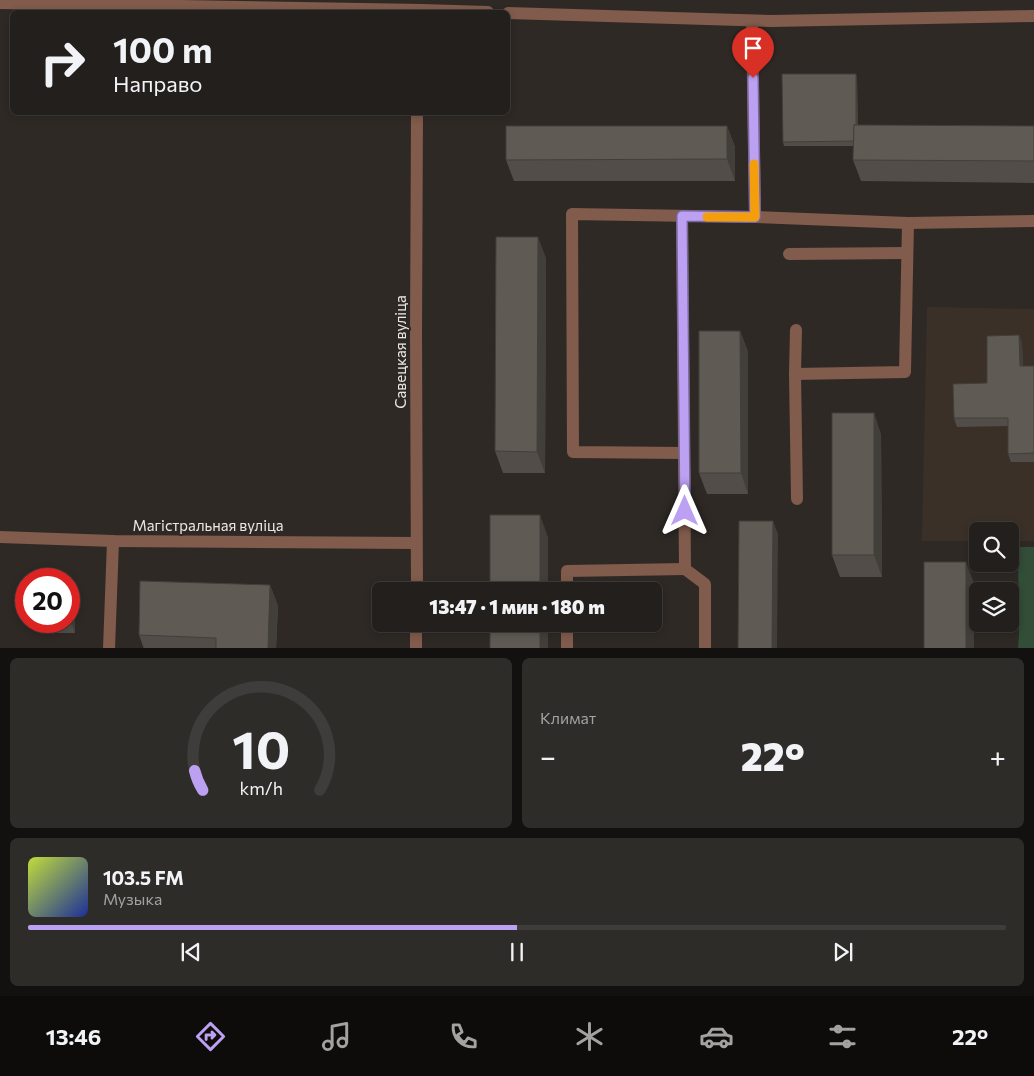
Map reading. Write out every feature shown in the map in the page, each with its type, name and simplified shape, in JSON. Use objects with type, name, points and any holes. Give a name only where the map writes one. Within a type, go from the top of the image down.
[{"type":"street","points":[[0,2],[203,4],[391,10]]},
{"type":"street","points":[[510,13],[752,21],[1034,16]]},
{"type":"street","points":[[752,21],[755,217]]},
{"type":"street","name":"Савецкая вуліца","points":[[417,582],[418,115]]},
{"type":"street","points":[[684,453],[573,452],[572,214],[755,217],[908,223],[1034,221]]},
{"type":"street","points":[[682,216],[685,568]]},
{"type":"street","points":[[794,374],[905,372],[908,223]]},
{"type":"street","points":[[789,254],[907,254]]},
{"type":"street","points":[[796,330],[794,374],[797,499]]},
{"type":"street","name":"Магістральная вуліца","points":[[0,537],[113,541],[416,543]]},
{"type":"street","points":[[109,648],[113,541]]},
{"type":"street","points":[[567,582],[567,571],[685,568],[705,584],[705,648]]},
{"type":"street","points":[[416,632],[416,648]]},
{"type":"street","points":[[567,632],[567,648]]},
{"type":"shaded area","points":[[927,307],[1034,309],[1034,541],[1019,541],[1019,522],[969,522],[969,541],[922,541]]},
{"type":"green space","points":[[1019,547],[1034,547],[1034,648],[1018,648]]},
{"type":"building","points":[[782,74],[856,74],[856,125],[854,125],[854,141],[783,142]]},
{"type":"building","points":[[854,125],[1034,126],[1034,161],[853,160]]},
{"type":"building","points":[[506,126],[727,126],[727,159],[506,160]]},
{"type":"building","points":[[496,237],[538,237],[537,452],[495,451]]},
{"type":"building","points":[[699,331],[740,331],[741,473],[699,473]]},
{"type":"building","points":[[1019,335],[1020,366],[1034,366],[1034,453],[1008,454],[1008,418],[954,418],[953,384],[987,383],[987,336]]},
{"type":"building","points":[[832,413],[874,413],[874,555],[832,555]]},
{"type":"building","points":[[490,515],[540,515],[540,582],[490,582]]},
{"type":"building","points":[[739,521],[773,521],[772,648],[738,648]]},
{"type":"building","points":[[924,562],[966,562],[966,648],[924,648]]},
{"type":"building","points":[[140,581],[270,585],[268,648],[216,648],[216,638],[139,635]]},
{"type":"building","points":[[490,632],[540,632],[540,648],[490,648]]},
{"type":"slow traffic","points":[[707,217],[755,217],[754,164]]},
{"type":"route","points":[[685,511],[682,216],[755,217],[753,78]]}]
